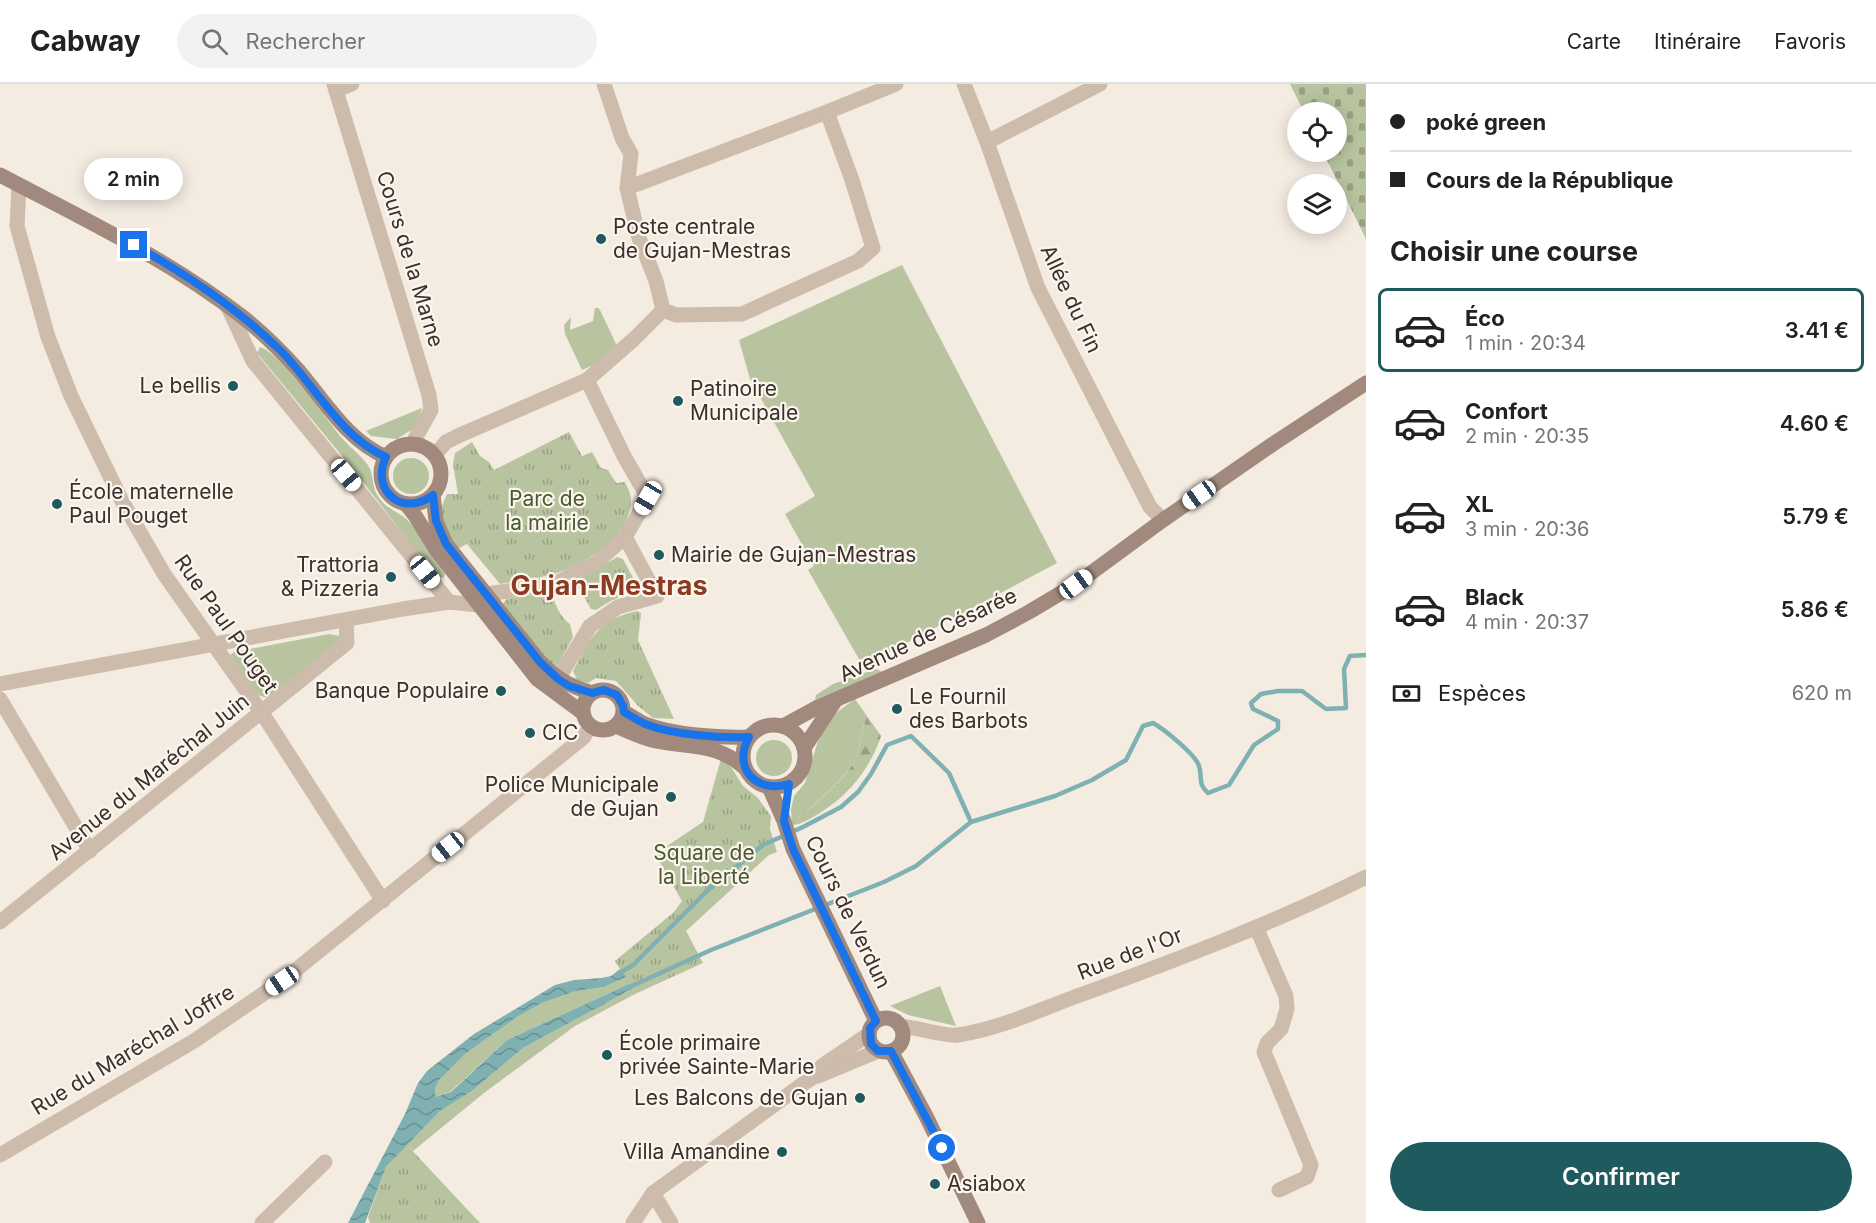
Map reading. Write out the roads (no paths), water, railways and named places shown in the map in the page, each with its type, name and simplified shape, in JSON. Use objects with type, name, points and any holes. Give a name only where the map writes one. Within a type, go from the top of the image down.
[{"type":"main road","points":[[0,175],[159,258],[227,305],[281,351],[350,432],[369,449],[386,457]]},
{"type":"main road","name":"Avenue de Césarée","points":[[783,726],[816,708],[987,635],[1029,612],[1076,584],[1163,520],[1366,383]]},
{"type":"main road","points":[[412,444],[429,450],[435,455],[441,471],[438,488],[433,495],[416,504],[406,504],[396,501],[388,494],[383,486],[382,466],[393,449],[412,444]]},
{"type":"main road","points":[[406,504],[455,575],[483,599],[540,662],[569,686],[592,693],[604,690],[617,695],[623,706],[620,719],[603,731],[537,679],[483,599],[446,544],[436,521],[433,495]]},
{"type":"main road","points":[[587,720],[584,702],[592,693]]},
{"type":"main road","name":"Avenue de Césarée","points":[[804,748],[835,701]]},
{"type":"main road","points":[[620,719],[720,738],[749,737]]},
{"type":"main road","points":[[620,719],[637,736],[717,750],[734,758],[751,777],[769,787],[789,784],[803,768],[805,758],[800,738],[783,726],[764,727],[749,737],[744,747],[745,768]]},
{"type":"main road","points":[[784,824],[789,784]]},
{"type":"main road","name":"Cours de Verdun","points":[[769,787],[793,849],[825,916],[872,1027]]},
{"type":"main road","points":[[885,1051],[900,1045],[902,1040],[900,1026],[897,1022],[887,1018],[872,1027],[871,1044],[885,1051],[926,1116],[978,1223]]},
{"type":"street","points":[[335,87],[352,84]]},
{"type":"street","points":[[604,84],[622,138],[631,154],[627,188],[639,238],[656,281],[663,310]]},
{"type":"street","points":[[627,188],[896,84]]},
{"type":"street","name":"Allée du Fin","points":[[964,84],[987,142],[1038,288],[1150,507],[1163,520]]},
{"type":"street","points":[[987,142],[1100,84]]},
{"type":"street","name":"Cours de la Marne","points":[[335,87],[429,395],[431,410],[412,444]]},
{"type":"street","points":[[663,310],[676,315],[742,314],[858,261],[873,248],[852,180],[827,112]]},
{"type":"street","name":"Rue Paul Pouget","points":[[19,185],[17,226],[48,337],[71,396],[122,501],[164,574],[262,713],[383,901]]},
{"type":"street","points":[[227,305],[253,361],[441,598]]},
{"type":"street","points":[[435,455],[446,442],[460,435],[587,380],[663,310]]},
{"type":"street","points":[[0,684],[346,620],[441,598],[483,599],[554,584],[596,563],[625,537],[648,498],[624,456],[587,380]]},
{"type":"street","points":[[558,679],[590,626],[618,607],[657,596],[625,537]]},
{"type":"street","points":[[441,598],[455,575]]},
{"type":"street","name":"Avenue du Maréchal Juin","points":[[0,922],[347,643],[346,620]]},
{"type":"street","points":[[0,699],[90,851]]},
{"type":"street","name":"Rue du Maréchal Joffre","points":[[0,1155],[194,1041],[282,981],[585,737],[587,720]]},
{"type":"street","name":"Rue de l'Or","points":[[900,1026],[956,1036],[1002,1023],[1132,976],[1305,908],[1366,877]]},
{"type":"street","points":[[1256,927],[1286,996],[1287,1009],[1281,1029],[1267,1043],[1264,1052],[1311,1165],[1306,1177],[1279,1190]]},
{"type":"street","points":[[633,1223],[653,1193],[812,1078],[822,1066],[872,1027]]},
{"type":"street","points":[[812,1078],[885,1051]]},
{"type":"street","points":[[262,1223],[325,1162]]},
{"type":"street","points":[[653,1193],[671,1223]]},
{"type":"water","points":[[620,969],[626,977],[604,987],[576,991],[542,1003],[517,1017],[465,1054],[439,1080],[435,1088],[435,1097],[451,1092],[507,1040],[629,984],[632,989],[523,1048],[472,1091],[440,1111],[386,1167],[365,1223],[348,1223],[405,1114],[418,1083],[427,1071],[474,1034],[555,985],[574,980],[611,976]]},
{"type":"waterway","points":[[625,989],[711,950],[884,882],[916,866],[971,822],[1055,796],[1092,780],[1126,760],[1143,726],[1153,723],[1186,749],[1197,761],[1201,783],[1208,793],[1229,785],[1254,745],[1278,729],[1278,721],[1253,709],[1251,703],[1261,694],[1302,691],[1326,709],[1346,708],[1344,669],[1350,656],[1366,655]]},
{"type":"waterway","points":[[618,974],[633,965],[709,889],[763,845],[841,807],[858,792],[887,745],[911,736],[949,773],[971,822]]},
{"type":"place","name":"Poste centrale de Gujan-Mestras","points":[[601,239]]},
{"type":"place","name":"Le bellis","points":[[233,386]]},
{"type":"place","name":"Patinoire Municipale","points":[[678,401]]},
{"type":"place","name":"École maternelle Paul Pouget","points":[[57,504]]},
{"type":"place","name":"Mairie de Gujan-Mestras","points":[[659,555]]},
{"type":"place","name":"Trattoria & Pizzeria","points":[[391,577]]},
{"type":"place","name":"Banque Populaire","points":[[501,691]]},
{"type":"place","name":"Le Fournil des Barbots","points":[[897,709]]},
{"type":"place","name":"CIC","points":[[530,733]]},
{"type":"place","name":"Police Municipale de Gujan","points":[[671,797]]},
{"type":"place","name":"École primaire privée Sainte-Marie","points":[[607,1055]]},
{"type":"place","name":"Les Balcons de Gujan","points":[[860,1098]]},
{"type":"place","name":"Villa Amandine","points":[[782,1152]]},
{"type":"place","name":"Asiabox","points":[[935,1184]]},
{"type":"district","name":"Gujan-Mestras","points":[[609,586]]},
{"type":"park label","name":"Parc de la mairie","points":[[547,511]]},
{"type":"park label","name":"Square de la Liberté","points":[[704,865]]}]
